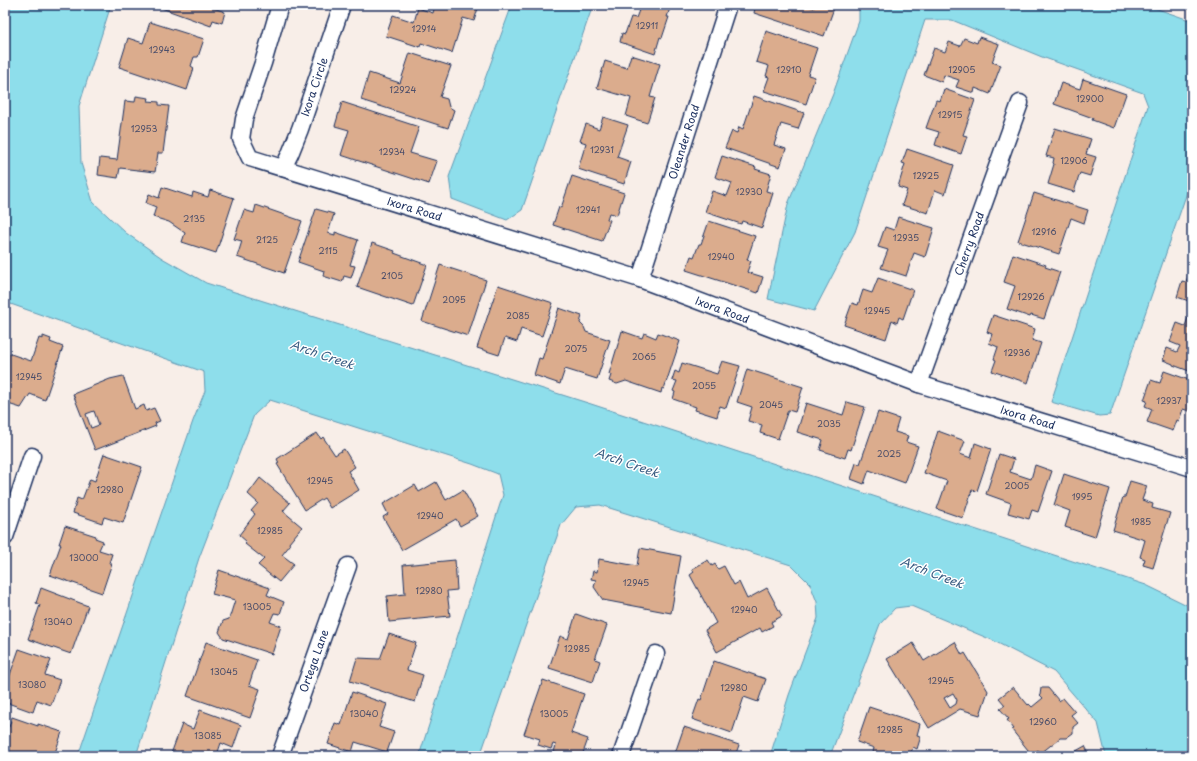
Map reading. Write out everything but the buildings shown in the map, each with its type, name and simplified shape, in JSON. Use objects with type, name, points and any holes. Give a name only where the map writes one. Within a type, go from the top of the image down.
[{"type":"street","name":"Ixora Road","points":[[280,5],[263,63],[244,119],[241,139],[250,158],[640,279],[919,384],[1192,468]]},
{"type":"street","name":"Ixora Circle","points":[[283,168],[300,129],[342,5]]},
{"type":"street","name":"Oleander Road","points":[[640,279],[728,5]]},
{"type":"street","name":"Cherry Road","points":[[919,384],[1020,103]]},
{"type":"street","points":[[5,536],[32,456]]},
{"type":"street","name":"Ortega Lane","points":[[280,756],[348,566]]},
{"type":"street","points":[[622,756],[656,654]]},
{"type":"water","name":"Arch Creek","points":[[5,5],[111,5],[79,106],[81,163],[93,202],[126,233],[162,258],[206,283],[591,404],[1146,585],[1191,607],[1192,756],[1106,756],[1098,723],[1054,672],[992,640],[911,606],[895,608],[880,624],[830,756],[770,756],[789,695],[818,618],[817,602],[810,584],[791,565],[600,505],[576,507],[561,525],[480,756],[419,756],[503,495],[498,474],[472,464],[270,400],[254,415],[199,558],[136,756],[78,756],[193,421],[205,391],[204,372],[5,302]]},
{"type":"water","points":[[512,5],[593,5],[522,210],[507,220],[452,199],[449,177]]},
{"type":"water","points":[[859,5],[1146,5],[1192,21],[1192,178],[1110,415],[1099,416],[1051,402],[1148,106],[1143,93],[1042,57],[952,20],[925,20],[855,232],[814,311],[768,299],[788,204],[833,94],[859,21]]}]
